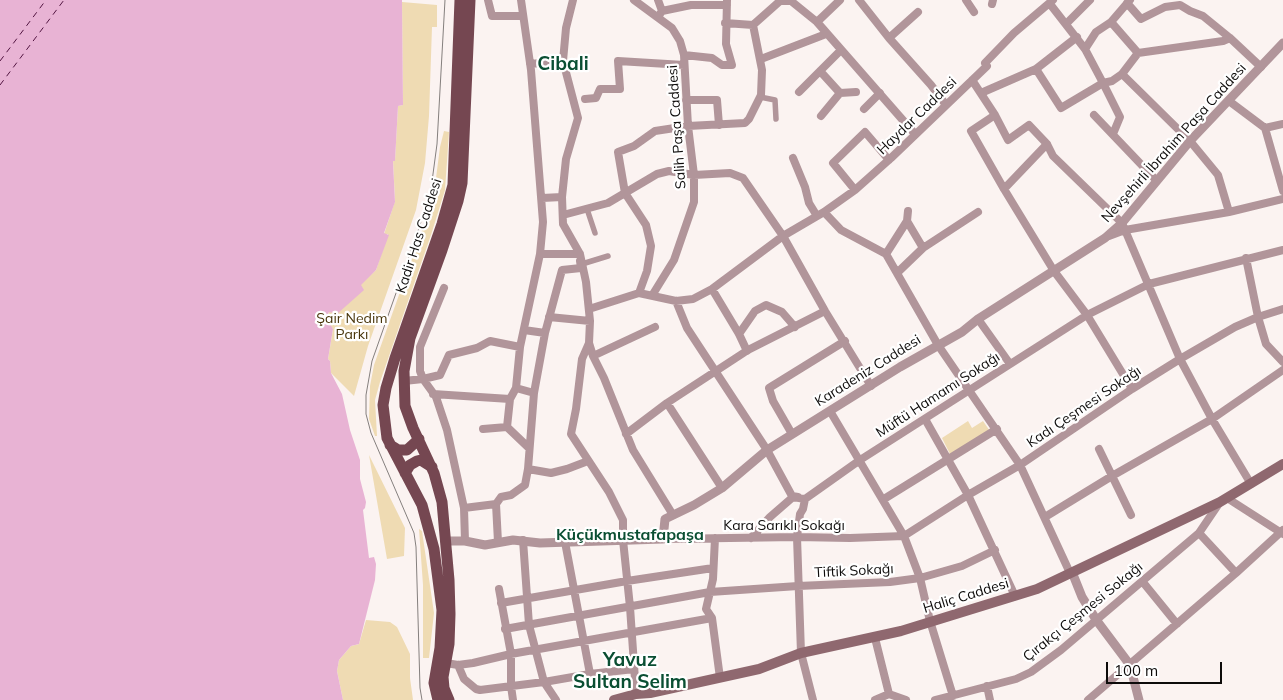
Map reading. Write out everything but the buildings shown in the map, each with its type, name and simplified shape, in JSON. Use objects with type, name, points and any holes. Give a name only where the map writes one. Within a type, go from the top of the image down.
[{"type":"main road","name":"Kadir Has Caddesi","points":[[438,700],[434,683],[442,624],[440,586],[430,533],[422,505],[390,445],[385,431],[383,414],[386,388],[447,208],[453,185],[460,0]]},
{"type":"main road","name":"Kadir Has Caddesi","points":[[449,700],[444,688],[443,677],[452,664],[449,580],[442,502],[432,466],[418,439],[406,406],[404,371],[410,338],[447,234],[462,183],[470,0]]},
{"type":"main road","points":[[390,445],[398,450],[407,450],[418,439]]},
{"type":"main road","points":[[406,473],[410,465],[417,461],[421,460],[432,466]]},
{"type":"main road","name":"Haliç Caddesi","points":[[614,700],[636,694],[651,696],[759,669],[800,653],[875,638],[1037,589],[1224,500],[1283,464]]},
{"type":"street","points":[[488,0],[492,16],[523,16]]},
{"type":"street","points":[[507,427],[510,399],[516,388],[520,347],[540,254],[543,222],[530,64],[521,0]]},
{"type":"street","points":[[446,541],[465,541],[485,545],[523,540],[540,543],[663,539],[665,519],[673,515],[633,450],[604,378],[593,356],[589,343],[590,321],[586,282],[580,254],[563,224],[562,197],[566,159],[578,118],[563,61],[566,28],[573,0]]},
{"type":"street","name":"Salih Paşa Caddesi","points":[[634,0],[660,14],[680,41],[684,55],[688,126],[694,175],[694,202],[683,235],[674,260],[653,294]]},
{"type":"street","points":[[658,0],[660,14],[691,4],[727,2],[726,44],[732,65],[722,65],[712,58],[684,55]]},
{"type":"street","points":[[817,22],[840,0]]},
{"type":"street","points":[[859,0],[889,38],[932,85],[946,105]]},
{"type":"street","points":[[966,0],[974,12]]},
{"type":"street","points":[[1067,23],[1090,0]]},
{"type":"street","points":[[725,23],[753,25],[782,1],[790,1],[817,22],[916,134]]},
{"type":"street","points":[[1085,49],[1096,32],[1111,22],[1128,1],[1141,19],[1165,7],[1180,5],[1203,16],[1261,67]]},
{"type":"street","points":[[1052,2],[1085,49],[1120,117],[1113,134]]},
{"type":"street","name":"Haydar Caddesi","points":[[676,301],[693,299],[712,289],[783,236],[855,190],[987,66],[985,63],[1014,33],[1052,2]]},
{"type":"street","points":[[889,38],[918,12]]},
{"type":"street","points":[[1111,22],[1138,53]]},
{"type":"street","points":[[639,293],[647,271],[651,246],[646,225],[624,193],[618,152],[634,146],[655,131],[688,126],[745,123],[749,120],[760,97],[762,70],[753,25]]},
{"type":"street","points":[[761,59],[826,34]]},
{"type":"street","points":[[981,93],[1036,69],[1077,37]]},
{"type":"street","points":[[1036,69],[1061,108],[1122,74],[1138,53],[1223,41],[1230,38]]},
{"type":"street","name":"Nevşehirli İbrahim Paşa Caddesi","points":[[1105,238],[1123,226],[1156,180],[1190,141],[1283,43]]},
{"type":"street","points":[[799,92],[841,50]]},
{"type":"street","points":[[530,64],[563,61]]},
{"type":"street","points":[[586,99],[596,98],[600,89],[620,88],[618,61],[684,65]]},
{"type":"street","points":[[820,71],[840,93]]},
{"type":"street","points":[[1122,74],[1190,141],[1218,175],[1229,212]]},
{"type":"street","points":[[972,80],[995,115],[1008,140],[1029,125],[1047,144],[1054,156],[1123,226],[1180,359],[1212,419],[1251,484]]},
{"type":"street","points":[[821,116],[840,93],[856,92]]},
{"type":"street","points":[[864,108],[880,93]]},
{"type":"street","points":[[760,97],[775,100],[776,119]]},
{"type":"street","points":[[686,100],[717,100],[719,125]]},
{"type":"street","points":[[1228,101],[1265,128],[1283,191]]},
{"type":"street","points":[[995,115],[971,130],[1004,190],[1054,271],[1087,315],[1132,389]]},
{"type":"street","points":[[1094,116],[1156,180]]},
{"type":"street","points":[[1265,128],[1283,124]]},
{"type":"street","points":[[855,190],[833,163],[865,132],[889,160]]},
{"type":"street","points":[[1004,190],[1047,144]]},
{"type":"street","points":[[793,158],[805,187],[809,203],[841,230],[886,254],[938,345],[1020,465],[1082,597],[1097,621],[1130,665],[1139,700]]},
{"type":"street","points":[[562,215],[608,203],[657,174],[669,171],[694,175],[730,173],[743,178],[783,236],[871,386]]},
{"type":"street","points":[[542,198],[562,197]]},
{"type":"street","points":[[1123,226],[1229,212],[1283,199]]},
{"type":"street","points":[[587,209],[595,233]]},
{"type":"street","points":[[886,254],[907,222],[908,211]]},
{"type":"street","points":[[896,273],[923,248],[978,212]]},
{"type":"street","points":[[907,222],[923,248]]},
{"type":"street","name":"Karadeniz Caddesi","points":[[673,515],[722,488],[767,450],[962,332],[978,319],[1105,238]]},
{"type":"street","name":"Müftü Hamamı Sokağı","points":[[751,538],[793,497],[805,499],[860,460],[1087,315],[1149,284],[1283,250]]},
{"type":"street","points":[[540,254],[580,254]]},
{"type":"street","points":[[464,508],[499,500],[511,495],[525,485],[534,393],[548,317],[562,270],[581,268],[580,254]]},
{"type":"street","points":[[582,264],[608,256]]},
{"type":"street","points":[[1246,258],[1258,317],[1266,344],[1283,362]]},
{"type":"street","points":[[444,288],[420,347],[420,371],[423,380],[436,397],[447,430],[464,508],[465,541]]},
{"type":"street","points":[[712,289],[747,351]]},
{"type":"street","points":[[589,309],[639,293],[653,294],[676,301],[687,328],[767,450],[792,496],[805,499],[800,514],[797,537],[800,653],[813,700]]},
{"type":"street","points":[[739,334],[755,311],[766,305],[782,312],[796,327]]},
{"type":"street","name":"Kadı Çeşmesi Sokağı","points":[[904,536],[968,495],[1020,465],[1132,389],[1180,359],[1235,327],[1283,309]]},
{"type":"street","points":[[626,434],[667,403],[747,351],[796,327],[825,310]]},
{"type":"street","points":[[548,317],[590,321]]},
{"type":"street","points":[[978,319],[1010,364]]},
{"type":"street","points":[[593,356],[655,326]]},
{"type":"street","points":[[524,330],[545,333]]},
{"type":"street","points":[[404,381],[423,380],[440,375],[449,355],[477,348],[490,341],[520,347]]},
{"type":"street","points":[[792,434],[772,401],[769,388],[845,341]]},
{"type":"street","points":[[589,343],[582,359],[571,434],[610,492],[623,520],[636,694]]},
{"type":"street","points":[[1045,517],[1212,419],[1283,370]]},
{"type":"street","points":[[516,388],[534,393]]},
{"type":"street","points":[[432,394],[510,399]]},
{"type":"street","points":[[667,403],[722,488]]},
{"type":"street","points":[[830,411],[904,536],[920,578],[930,621],[953,696]]},
{"type":"street","points":[[924,419],[968,495],[1015,596]]},
{"type":"street","points":[[483,429],[507,427],[529,448]]},
{"type":"street","points":[[884,500],[997,429]]},
{"type":"street","points":[[1099,449],[1131,515]]},
{"type":"street","points":[[528,469],[552,473],[588,461]]},
{"type":"street","points":[[498,542],[499,500]]},
{"type":"street","points":[[1088,700],[1282,532],[1224,500]]},
{"type":"street","name":"Çırakçı Çeşmesi Sokağı","points":[[936,700],[1016,679],[1031,672],[1097,621],[1199,533],[1224,500]]},
{"type":"street","points":[[1199,533],[1236,573]]},
{"type":"street","name":"Kara Sarıklı Sokağı","points":[[663,539],[904,536]]},
{"type":"street","points":[[715,538],[713,579],[706,609],[712,618],[720,678]]},
{"type":"street","points":[[523,540],[529,624],[544,682],[554,699]]},
{"type":"street","points":[[565,542],[590,674]]},
{"type":"street","name":"Tiftik Sokağı","points":[[505,628],[710,592],[890,582],[920,578],[962,566],[995,550]]},
{"type":"street","points":[[501,603],[713,568]]},
{"type":"street","points":[[1142,581],[1178,624]]},
{"type":"street","points":[[499,590],[511,654],[513,700]]},
{"type":"street","points":[[634,669],[544,682],[476,689],[464,679],[452,664],[712,618]]},
{"type":"street","points":[[875,638],[889,694]]},
{"type":"street","points":[[987,686],[990,700]]},
{"type":"street","points":[[875,700],[889,694],[906,700]]},
{"type":"green space","name":"Şair Nedim Parkı","points":[[402,2],[437,5],[437,27],[432,27],[429,116],[425,163],[416,210],[368,346],[354,396],[331,373],[330,361],[328,359],[333,329],[325,320],[329,312],[376,270],[388,234],[384,234],[395,201],[393,160],[395,160],[398,106],[403,105]]},
{"type":"green space","points":[[444,131],[449,132],[445,190],[380,382],[375,400],[377,436],[375,436],[369,419],[370,386],[374,365],[426,219],[436,178]]},
{"type":"green space","points":[[968,421],[972,428],[983,421],[992,434],[952,458],[942,438]]},
{"type":"green space","points":[[369,455],[405,528],[404,556],[387,559]]},
{"type":"green space","points":[[419,529],[422,531],[434,613],[429,658],[423,658],[423,585]]},
{"type":"green space","points":[[366,620],[390,622],[397,627],[410,654],[410,678],[413,700],[343,700],[337,671],[339,660],[351,646],[359,644]]},
{"type":"shaded area","points":[[0,0],[402,0],[403,105],[398,106],[395,161],[393,161],[395,202],[384,233],[389,235],[376,270],[361,285],[364,290],[337,314],[329,312],[325,320],[328,321],[333,329],[328,359],[330,361],[331,373],[342,394],[350,430],[360,460],[360,479],[366,502],[363,510],[369,558],[374,557],[376,564],[375,580],[359,644],[351,646],[339,660],[337,671],[343,700],[0,700]]},
{"type":"ferry route","points":[[0,61],[46,0]]},
{"type":"ferry route","points":[[0,85],[64,0]]},
{"type":"tram line","points":[[422,700],[414,533],[371,433],[366,414],[366,395],[372,361],[431,189],[437,144],[445,0]]},
{"type":"district","name":"Cibali","points":[[563,64]]},
{"type":"district","name":"Küçükmustafapaşa","points":[[630,535]]},
{"type":"district","name":"Yavuz Sultan Selim","points":[[630,671]]}]
